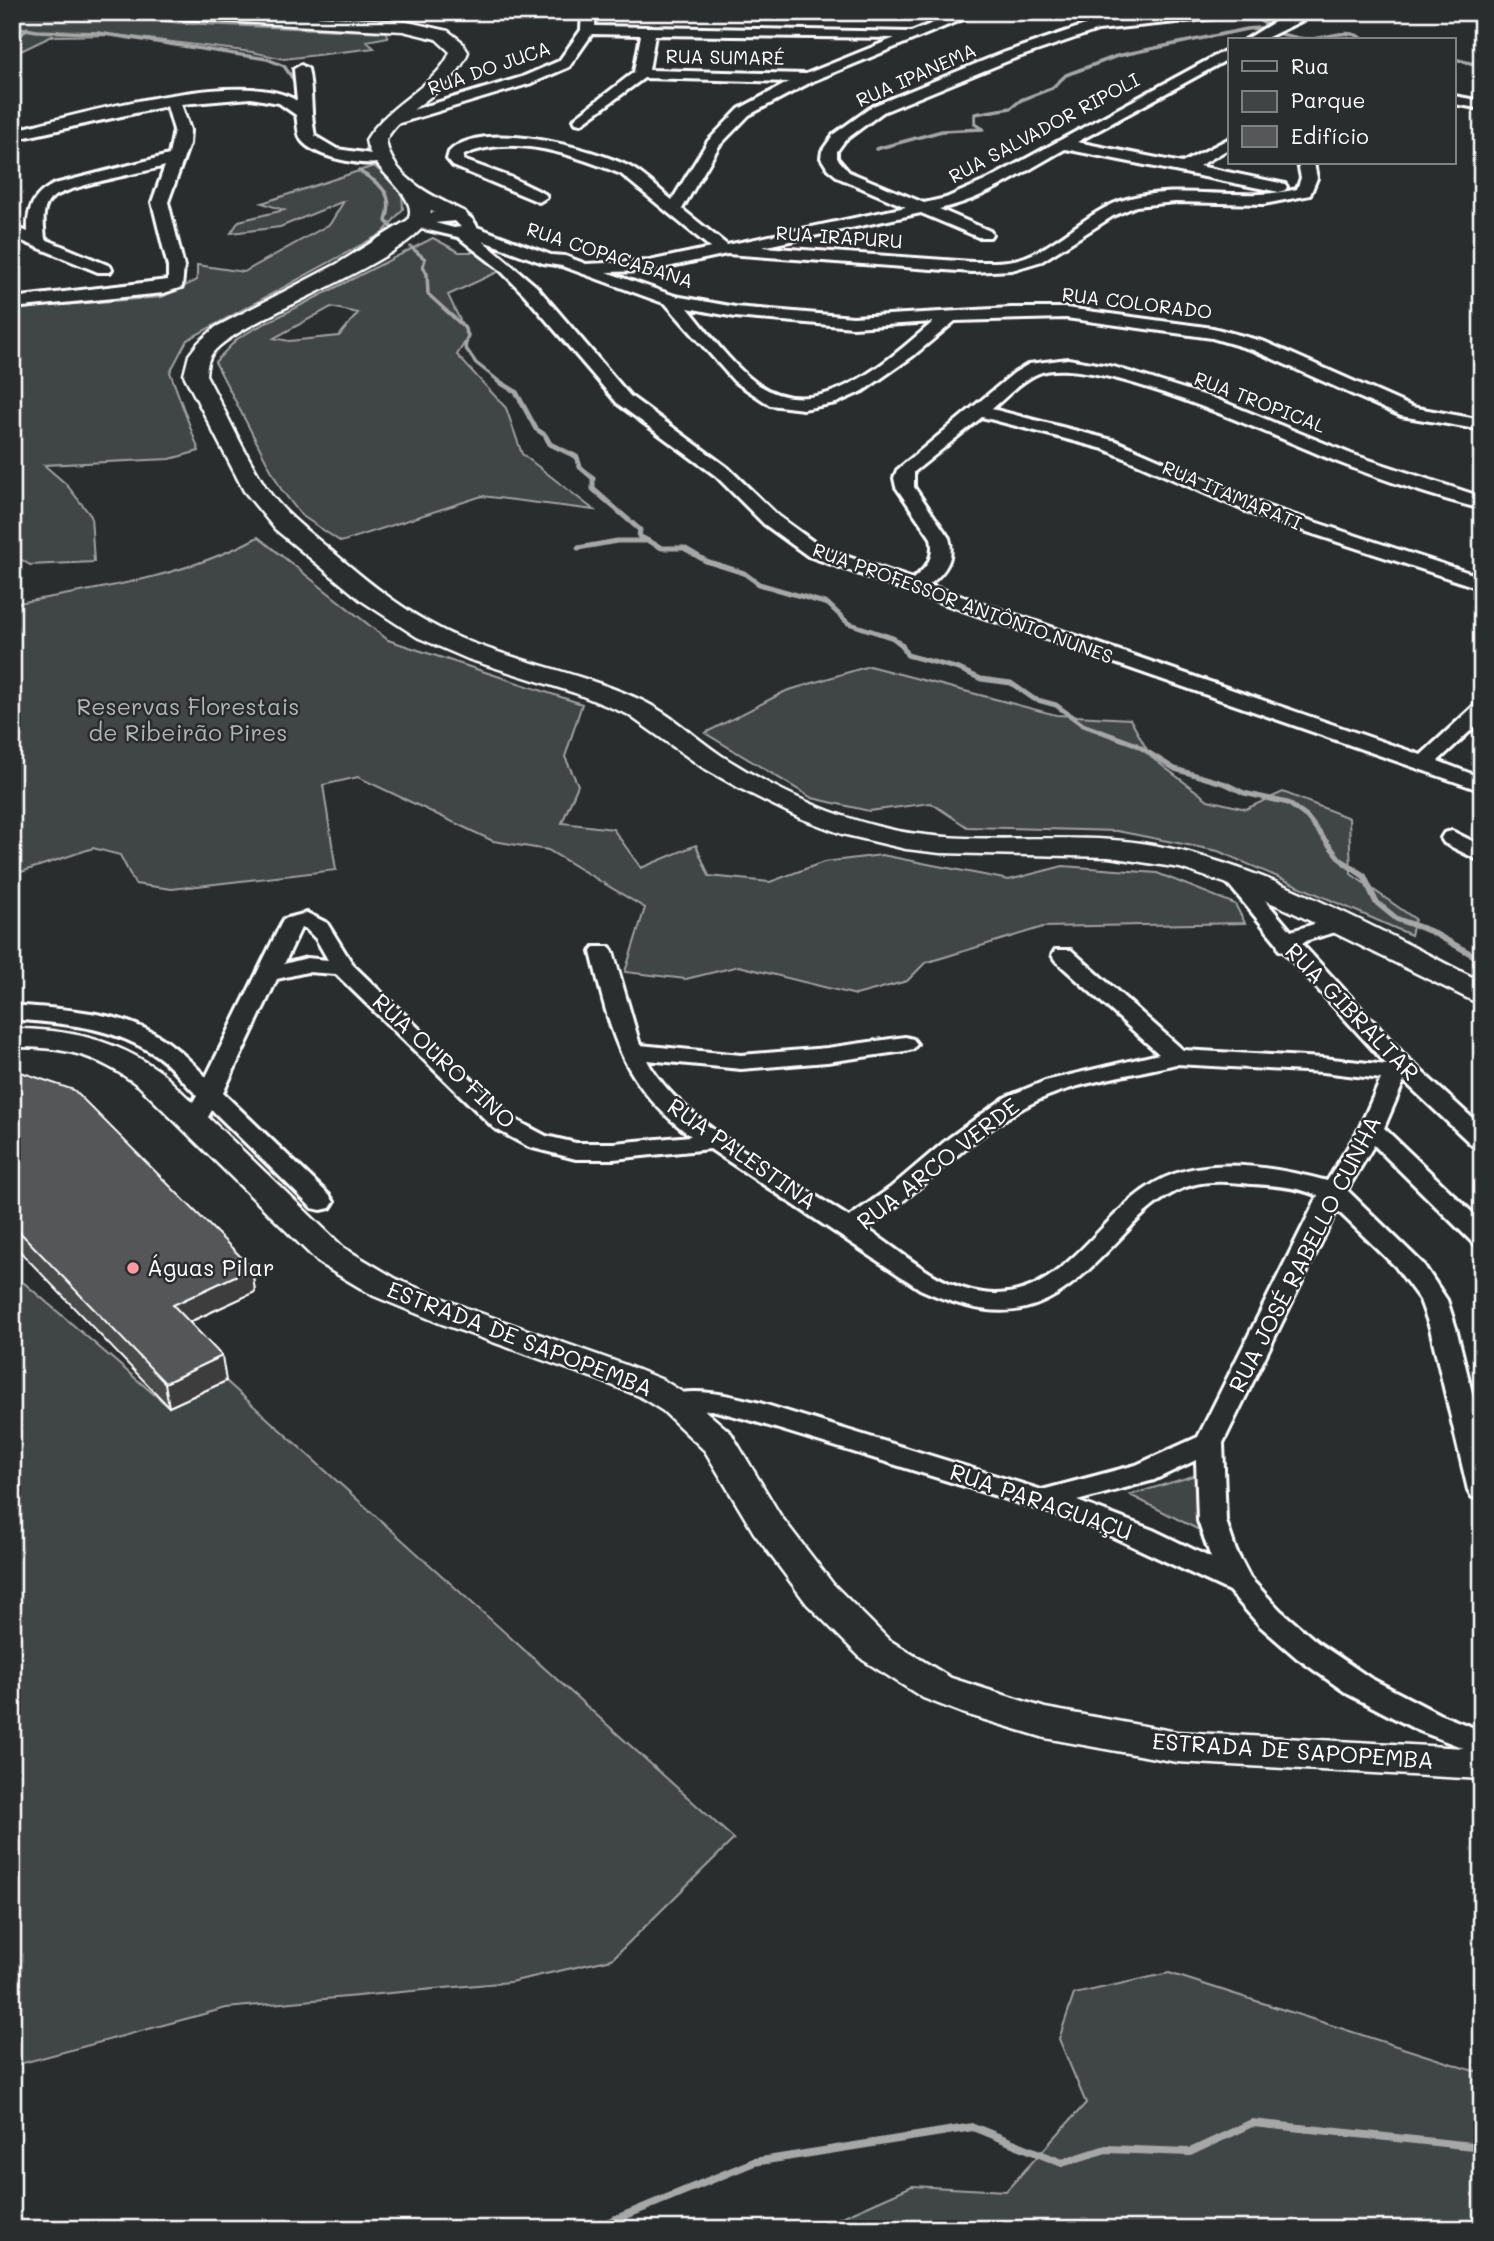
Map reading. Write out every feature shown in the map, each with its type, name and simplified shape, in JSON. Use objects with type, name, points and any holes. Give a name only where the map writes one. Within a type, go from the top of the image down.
[{"type":"main road","points":[[147,12],[404,26],[441,34],[454,42],[459,52],[453,67],[388,122],[376,140],[380,159],[417,197],[464,225]]},
{"type":"main road","points":[[417,197],[422,206],[418,228],[220,336],[200,354],[195,375],[256,491],[268,508],[284,524],[403,619],[457,645],[604,694],[639,710],[750,784],[828,820],[877,835],[922,842],[1141,852],[1231,874],[1341,923],[1482,994]]},
{"type":"main road","name":"ESTRADA DE SAPOPEMBA","points":[[12,1038],[50,1037],[86,1044],[114,1054],[150,1079],[202,1107],[276,1204],[332,1256],[375,1282],[454,1316],[651,1388],[675,1403],[718,1442],[779,1541],[820,1594],[876,1650],[937,1688],[976,1703],[1045,1723],[1177,1747],[1482,1764]]},
{"type":"street","points":[[589,12],[587,30],[797,27],[914,34]]},
{"type":"street","points":[[673,211],[713,144],[744,112],[808,78],[973,12]]},
{"type":"street","points":[[1080,12],[1110,24],[1236,12]]},
{"type":"street","points":[[1297,12],[1311,13]]},
{"type":"street","points":[[1256,38],[1286,21],[1311,13]]},
{"type":"street","name":"RUA IPANEMA","points":[[925,207],[844,175],[832,165],[828,156],[830,149],[857,121],[911,94],[1070,34],[1110,24]]},
{"type":"street","name":"RUA DO JUCA","points":[[388,122],[555,69],[569,59],[587,30]]},
{"type":"street","points":[[581,120],[641,74],[649,31]]},
{"type":"street","name":"RUA SALVADOR RIPOLI","points":[[573,264],[649,266],[951,202],[977,192],[1226,58]]},
{"type":"street","points":[[301,69],[305,90],[304,128],[313,143],[333,152],[380,159]]},
{"type":"street","name":"RUA SUMARÉ","points":[[641,74],[808,78]]},
{"type":"street","points":[[12,136],[173,101],[227,93],[261,93],[285,99],[303,113]]},
{"type":"street","points":[[1456,100],[1482,105]]},
{"type":"street","points":[[12,303],[164,288],[171,286],[177,279],[160,202],[181,144],[182,130],[173,101]]},
{"type":"street","points":[[538,197],[494,175],[458,163],[455,159],[457,152],[473,145],[505,143],[547,147],[588,156],[626,171],[722,249]]},
{"type":"street","points":[[1185,168],[1228,143]]},
{"type":"street","points":[[1062,144],[1304,192],[1309,178],[1306,164]]},
{"type":"street","points":[[37,240],[36,216],[38,205],[45,195],[69,185],[130,172],[176,158]]},
{"type":"street","name":"RUA IRAPURU","points":[[722,249],[852,260],[995,267],[1036,258],[1101,216],[1130,203],[1164,199],[1277,197],[1304,192]]},
{"type":"street","points":[[925,207],[984,234]]},
{"type":"street","name":"RUA COPACABANA","points":[[418,228],[464,225],[549,260],[573,264],[633,288],[672,300],[735,312],[803,320],[853,322],[950,317]]},
{"type":"street","name":"RUA PROFESSOR ANTÔNIO NUNES","points":[[464,225],[530,290],[624,400],[722,472],[771,520],[803,545],[830,560],[1482,785]]},
{"type":"street","points":[[12,231],[104,269]]},
{"type":"street","points":[[633,288],[637,275],[649,266]]},
{"type":"street","points":[[672,300],[735,373],[753,389],[780,402],[797,405],[817,404],[849,392],[950,317]]},
{"type":"street","name":"RUA COLORADO","points":[[950,317],[1023,313],[1090,314],[1213,333],[1259,346],[1407,412],[1482,425]]},
{"type":"street","name":"RUA TROPICAL","points":[[914,588],[937,568],[943,558],[944,548],[940,538],[915,505],[903,478],[914,462],[981,411],[1020,377],[1035,368],[1055,364],[1079,365],[1108,372],[1210,403],[1376,468],[1482,503]]},
{"type":"street","name":"RUA ITAMARATI","points":[[981,411],[1121,448],[1262,511],[1482,583]]},
{"type":"street","points":[[1376,468],[1482,484]]},
{"type":"street","points":[[1424,763],[1482,709]]},
{"type":"street","points":[[1452,838],[1482,855]]},
{"type":"street","name":"RUA GIBRALTAR","points":[[1231,874],[1287,945],[1399,1069],[1482,1141]]},
{"type":"street","name":"RUA OURO FINO","points":[[202,1107],[270,974],[292,924],[307,920],[317,925],[334,949],[343,968],[503,1123],[538,1142],[576,1151],[602,1151],[717,1141]]},
{"type":"street","points":[[1287,945],[1300,934],[1341,923]]},
{"type":"street","name":"RUA PALESTINA","points":[[602,952],[621,1022],[632,1051],[644,1077],[659,1096],[681,1116],[850,1229]]},
{"type":"street","points":[[1063,956],[1176,1058]]},
{"type":"street","points":[[270,974],[307,965],[343,968]]},
{"type":"street","points":[[12,1012],[91,1019],[127,1030],[164,1050],[202,1107],[321,1202]]},
{"type":"street","points":[[632,1051],[741,1062],[827,1055],[905,1044]]},
{"type":"street","name":"RUA ARCO VERDE","points":[[1333,1192],[1290,1180],[1232,1174],[1189,1177],[1161,1189],[1134,1207],[1087,1259],[1062,1281],[1040,1295],[1004,1305],[974,1301],[929,1283],[850,1229],[899,1194],[958,1143],[1015,1102],[1054,1086],[1176,1058],[1399,1069]]},
{"type":"street","name":"RUA JOSÉ RABELLO CUNHA","points":[[1239,1584],[1222,1551],[1212,1521],[1209,1443],[1333,1192],[1371,1129],[1399,1069]]},
{"type":"street","points":[[1371,1129],[1482,1237]]},
{"type":"street","points":[[1333,1192],[1407,1265],[1429,1292],[1441,1323],[1482,1490]]},
{"type":"street","name":"RUA PARAGUAÇU","points":[[675,1403],[712,1401],[750,1410],[1091,1515],[1239,1584],[1270,1618],[1307,1650],[1359,1686],[1428,1722],[1482,1743]]},
{"type":"street","points":[[1042,1500],[1144,1473],[1209,1443]]},
{"type":"green space","points":[[12,12],[94,12],[180,23],[386,32],[388,37],[366,41],[374,48],[284,59],[252,52],[116,35],[52,36],[23,50],[12,52]]},
{"type":"green space","points":[[374,166],[402,191],[403,209],[383,233],[187,340],[170,372],[199,451],[170,459],[44,465],[66,484],[91,516],[94,562],[30,565],[12,554],[12,309],[162,297],[197,280],[197,265],[244,272],[330,224],[344,201],[280,227],[231,233],[239,221],[284,210],[262,203]]},
{"type":"green space","points":[[433,238],[459,252],[479,252],[502,270],[448,295],[468,337],[457,355],[506,408],[522,454],[594,510],[482,496],[341,542],[301,515],[281,489],[215,362],[237,339]],"holes":[[[331,307],[358,313],[339,336],[289,341],[274,338]]]},
{"type":"green space","name":"Reservas Florestais de Ribeirão Pires","points":[[258,537],[388,640],[582,704],[565,757],[578,785],[562,823],[613,829],[641,868],[696,845],[709,876],[770,882],[824,862],[882,855],[1009,880],[1063,866],[1157,873],[1235,904],[1245,923],[1043,927],[925,963],[907,981],[856,995],[739,966],[686,979],[625,972],[645,908],[548,850],[493,841],[358,777],[323,785],[336,870],[172,889],[135,884],[120,855],[93,848],[12,875],[12,604],[107,587],[169,572],[200,563]]},
{"type":"green space","points":[[869,666],[1056,715],[1130,719],[1151,757],[1208,800],[1246,809],[1283,792],[1349,818],[1351,874],[1415,919],[1411,935],[1218,851],[1117,831],[967,827],[931,803],[869,811],[812,798],[705,733],[786,691]]},
{"type":"green space","points":[[12,1280],[24,1283],[169,1407],[226,1381],[734,1839],[612,1959],[510,1982],[226,2008],[12,2066]]},
{"type":"green space","points":[[1196,1475],[1203,1532],[1130,1495]]},
{"type":"green space","points":[[1169,1973],[1474,2071],[1482,2070],[1482,2229],[815,2229],[912,2186],[1006,2191],[1086,2103],[1059,2039],[1074,1994]]},
{"type":"building","name":"Águas Pilar","points":[[12,1069],[74,1090],[252,1268],[173,1305],[222,1356],[165,1383],[12,1224]]},
{"type":"waterway","points":[[1250,15],[1269,26]]},
{"type":"waterway","points":[[12,20],[14,27],[26,29]]},
{"type":"waterway","points":[[876,149],[942,131],[983,129],[975,124],[975,114],[1011,108],[1021,100],[1052,88],[1066,75],[1117,56],[1247,29],[1270,27]]},
{"type":"waterway","points":[[12,46],[26,29]]},
{"type":"waterway","points":[[26,29],[98,33],[267,59],[284,66],[300,89]]},
{"type":"waterway","points":[[1281,34],[1299,38]]},
{"type":"waterway","points":[[1316,38],[1337,34],[1351,34],[1361,38]]},
{"type":"waterway","points":[[1456,60],[1482,66]]},
{"type":"waterway","points":[[359,171],[384,191],[389,203],[386,221],[397,233]]},
{"type":"waterway","points":[[411,247],[425,259],[423,266],[427,274],[428,294],[464,327],[468,335],[465,347],[476,363],[500,382]]},
{"type":"waterway","points":[[498,381],[516,392],[536,429],[545,435],[550,444],[577,457],[580,467],[593,478],[593,489],[640,530],[639,536],[662,548],[684,548],[706,561],[744,573],[759,584],[828,604],[848,623],[893,638],[902,645],[907,655],[959,669],[981,679],[1011,683],[1034,699],[1056,705],[1083,725],[1135,744],[1175,769],[1226,784],[1244,793],[1288,803],[1307,817],[1347,864]]},
{"type":"waterway","points":[[578,548],[617,541],[646,541]]},
{"type":"waterway","points":[[1345,863],[1364,876],[1376,902],[1397,919],[1430,931],[1482,960]]},
{"type":"waterway","points":[[592,2229],[754,2162],[973,2127],[1062,2163],[1106,2149],[1190,2152],[1252,2123],[1482,2147]]},
{"type":"place","name":"Águas Pilar","points":[[133,1268]]}]
